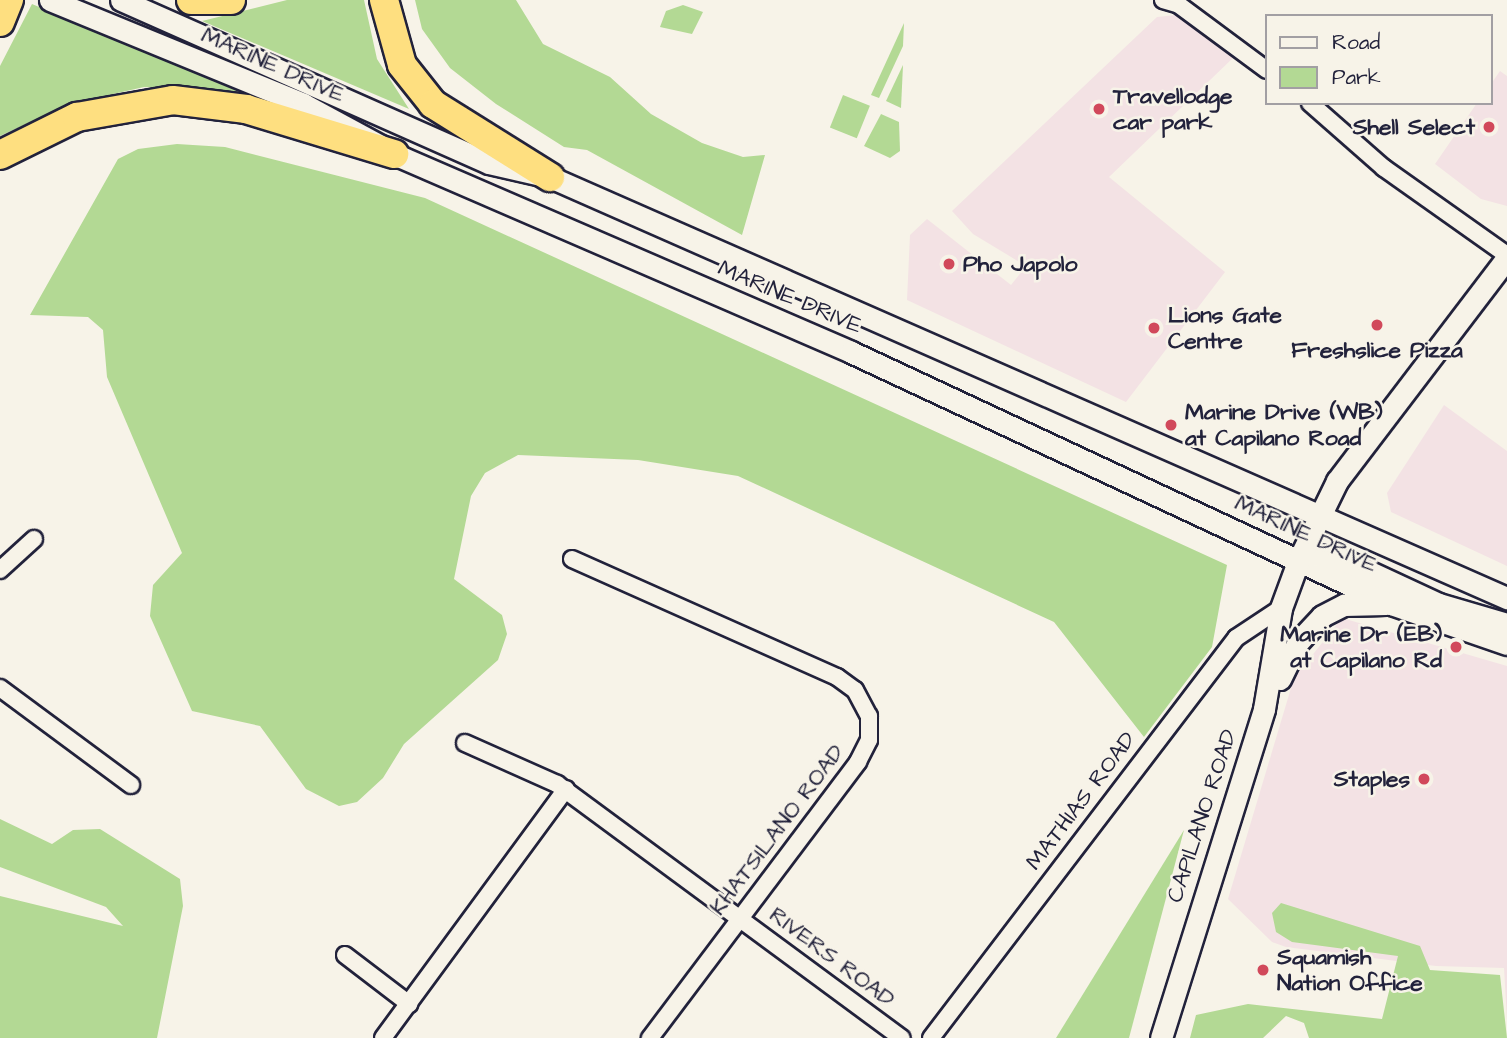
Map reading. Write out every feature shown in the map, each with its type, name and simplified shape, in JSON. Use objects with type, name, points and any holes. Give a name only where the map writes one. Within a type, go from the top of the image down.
[{"type":"highway","points":[[0,22],[9,0]]},
{"type":"highway","points":[[191,0],[231,0]]},
{"type":"highway","points":[[384,0],[402,65],[433,104],[550,177]]},
{"type":"highway","points":[[0,155],[77,117],[173,100],[246,109],[394,154]]},
{"type":"main road","name":"MARINE DRIVE","points":[[51,0],[303,104],[394,154],[851,352],[1391,604],[1507,644]]},
{"type":"main road","name":"MARINE DRIVE","points":[[121,0],[489,163],[550,177],[1507,598]]},
{"type":"main road","points":[[1299,559],[1337,481],[1507,256]]},
{"type":"main road","points":[[1299,559],[1315,554],[1344,560],[1439,604],[1507,624]]},
{"type":"main road","name":"CAPILANO ROAD","points":[[1161,1038],[1265,709],[1281,608],[1299,559]]},
{"type":"main road","points":[[1265,709],[1298,642],[1322,616],[1344,605],[1391,604]]},
{"type":"street","points":[[1163,0],[1180,5],[1266,69]]},
{"type":"street","points":[[1312,105],[1384,168],[1507,256]]},
{"type":"street","points":[[0,570],[34,540]]},
{"type":"street","name":"KHATSILANO ROAD","points":[[572,559],[837,677],[866,708],[865,751],[650,1038]]},
{"type":"street","name":"MATHIAS ROAD","points":[[931,1038],[1228,647],[1258,618],[1281,608]]},
{"type":"street","points":[[0,688],[131,785]]},
{"type":"street","name":"RIVERS ROAD","points":[[465,743],[566,789],[902,1038]]},
{"type":"street","points":[[383,1038],[566,789]]},
{"type":"street","points":[[345,955],[409,1004]]},
{"type":"shaded area","points":[[1176,15],[1234,57],[1109,177],[1225,272],[1126,402],[907,300],[910,235],[927,219],[1011,285],[1026,266],[973,234],[952,211],[1157,17]]},
{"type":"shaded area","points":[[1500,71],[1507,76],[1507,206],[1481,199],[1435,164],[1476,105],[1493,105],[1493,81]]},
{"type":"shaded area","points":[[1444,405],[1507,451],[1507,566],[1391,512],[1387,493]]},
{"type":"shaded area","points":[[1342,618],[1507,666],[1507,1020],[1504,968],[1436,966],[1286,947],[1272,942],[1228,899],[1294,678]]},
{"type":"green space","points":[[287,0],[364,0],[377,59],[409,109],[202,21]]},
{"type":"green space","points":[[415,0],[516,0],[543,44],[610,77],[651,114],[702,143],[743,157],[765,155],[742,235],[587,150],[564,147],[496,104],[450,68],[422,29]]},
{"type":"green space","points":[[32,4],[240,92],[144,87],[69,104],[0,136],[0,66]]},
{"type":"green space","points":[[683,5],[703,12],[692,34],[660,27],[666,11]]},
{"type":"green space","points":[[904,23],[903,46],[879,98],[871,95]]},
{"type":"green space","points":[[903,65],[901,108],[886,101]]},
{"type":"green space","points":[[843,95],[870,106],[857,138],[830,127]]},
{"type":"green space","points":[[881,114],[899,122],[900,151],[890,158],[864,146]]},
{"type":"green space","points":[[177,144],[225,147],[425,198],[1227,565],[1212,647],[1144,737],[1054,622],[738,476],[638,460],[518,455],[485,473],[471,496],[454,579],[502,615],[507,634],[498,660],[404,744],[383,778],[357,802],[339,806],[306,789],[260,726],[192,711],[150,616],[153,585],[182,553],[107,377],[103,330],[88,317],[30,315],[118,159],[138,149]]},
{"type":"green space","points":[[0,819],[52,844],[73,830],[100,829],[180,879],[183,906],[157,1038],[0,1038],[0,896],[123,926],[106,907],[0,867]]},
{"type":"green space","points":[[1184,830],[1129,1038],[1056,1038]]},
{"type":"green space","points":[[1281,903],[1420,946],[1430,970],[1500,975],[1507,1038],[1309,1038],[1304,1023],[1286,1016],[1263,1038],[1190,1038],[1196,1015],[1248,1004],[1382,1019],[1398,956],[1292,942],[1276,932],[1272,913]]},
{"type":"place","name":"Travellodge car park","points":[[1099,109]]},
{"type":"place","name":"Shell Select","points":[[1489,127]]},
{"type":"place","name":"Pho Japolo","points":[[949,264]]},
{"type":"place","name":"Freshslice Pizza","points":[[1377,325]]},
{"type":"place","name":"Lions Gate Centre","points":[[1154,328]]},
{"type":"place","name":"Marine Drive (WB) at Capilano Road","points":[[1171,425]]},
{"type":"place","name":"Marine Dr (EB) at Capilano Rd","points":[[1456,647]]},
{"type":"place","name":"Staples","points":[[1424,779]]},
{"type":"place","name":"Squamish Nation Office","points":[[1263,970]]}]
